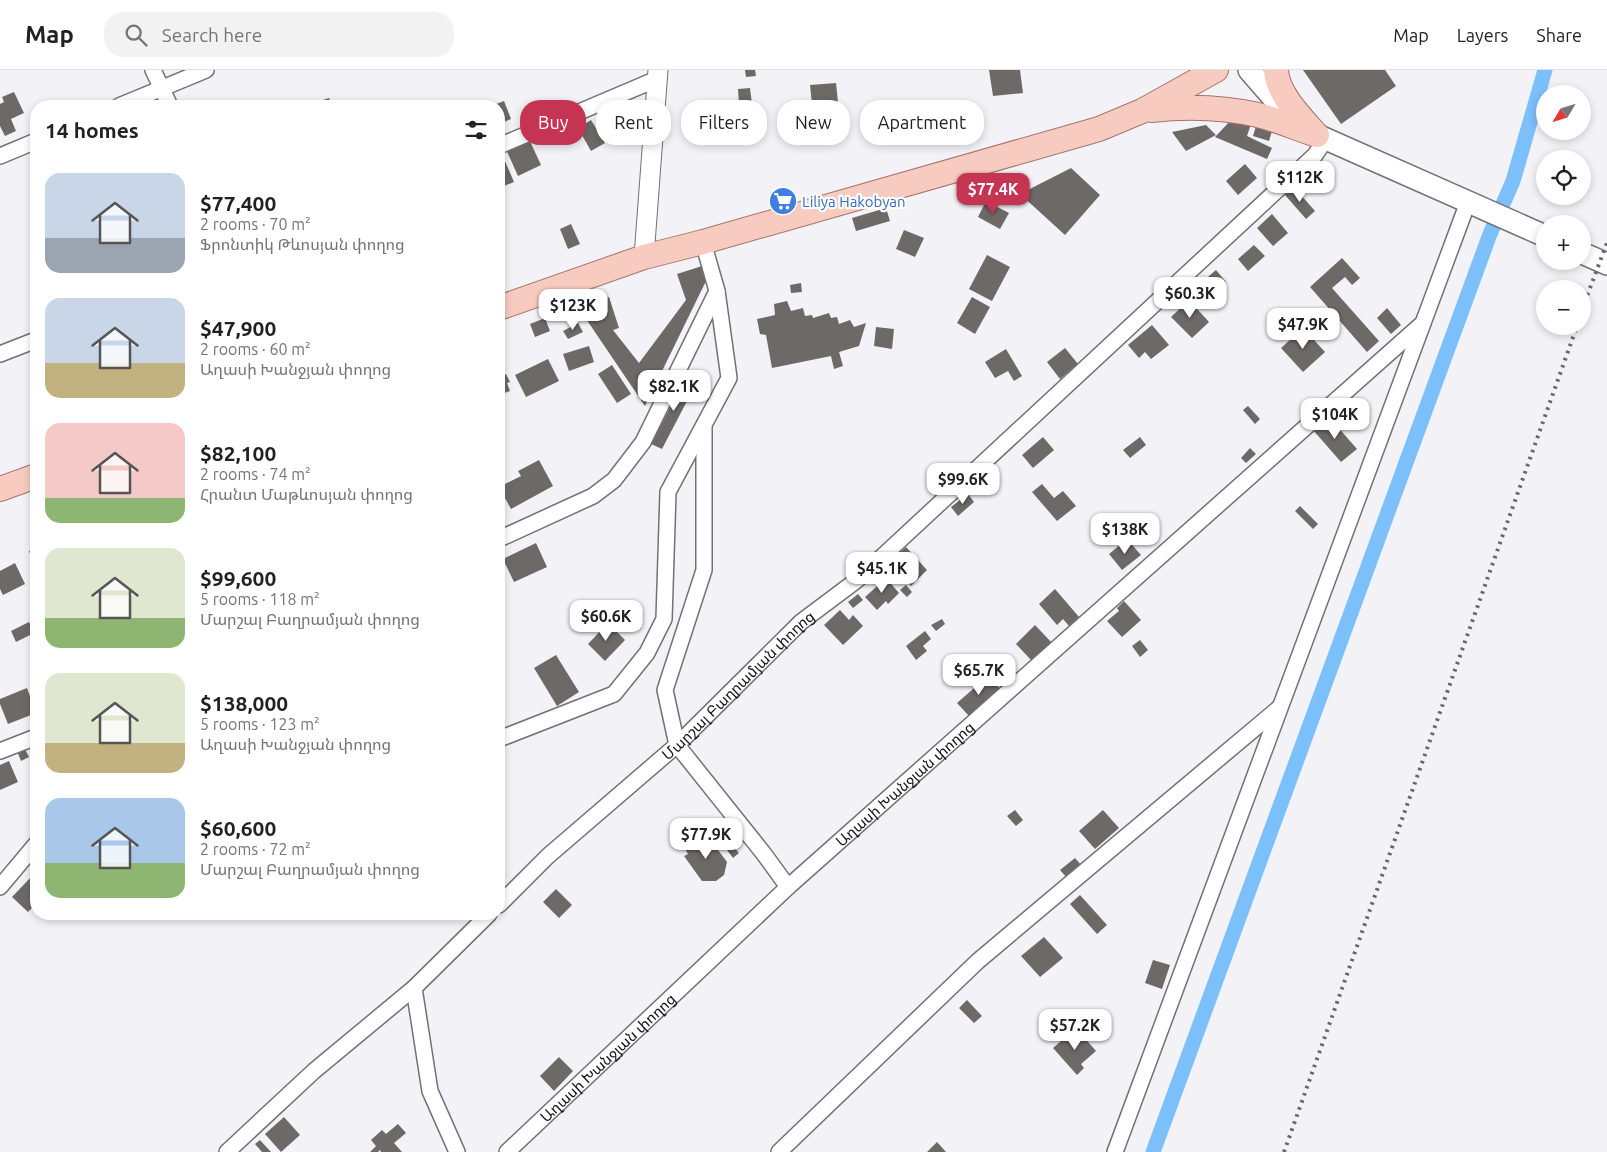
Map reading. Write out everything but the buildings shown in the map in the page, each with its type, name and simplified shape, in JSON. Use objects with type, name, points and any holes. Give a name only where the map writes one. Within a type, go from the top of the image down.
[{"type":"main road","points":[[505,306],[644,257],[703,242],[1099,129],[1142,111],[1216,70]]},
{"type":"main road","points":[[1250,70],[1295,120],[1322,137]]},
{"type":"main road","points":[[1276,70],[1276,77],[1293,109],[1322,137]]},
{"type":"main road","points":[[1142,111],[1180,106],[1227,109],[1259,116],[1322,137],[1536,232]]},
{"type":"main road","points":[[1591,257],[1607,264]]},
{"type":"main road","points":[[0,489],[30,478]]},
{"type":"street","points":[[153,70],[167,100]]},
{"type":"street","points":[[134,100],[206,70]]},
{"type":"street","points":[[505,143],[658,75],[644,257]]},
{"type":"street","name":"Մարշալ Բաղրամյան փողոց","points":[[505,898],[548,856],[677,745],[800,622],[857,580],[1308,162],[1315,155],[1322,137]]},
{"type":"street","points":[[0,156],[30,144]]},
{"type":"street","points":[[1115,1152],[1423,323],[1473,204]]},
{"type":"street","points":[[505,737],[614,694],[647,653],[664,618],[668,492],[729,378],[717,291],[703,242]]},
{"type":"street","points":[[505,536],[593,496],[614,480],[642,442],[717,291]]},
{"type":"street","name":"Աղասի Խանջյան փողոց","points":[[507,1152],[788,887],[1423,323]]},
{"type":"street","points":[[0,354],[30,342]]},
{"type":"street","points":[[704,424],[704,570],[665,690],[677,745],[788,887]]},
{"type":"street","points":[[779,1152],[978,961],[1281,707]]},
{"type":"street","points":[[0,751],[30,739]]},
{"type":"street","points":[[0,887],[30,851]]},
{"type":"street","points":[[227,1152],[314,1071],[414,988],[483,920]]},
{"type":"street","points":[[414,988],[430,1091],[457,1152]]},
{"type":"waterway","points":[[1153,1152],[1490,234],[1513,181],[1545,70]]},
{"type":"railway","points":[[1591,285],[1607,243]]},
{"type":"railway","points":[[1284,1152],[1574,335]]},
{"type":"place","name":"Liliya Hakobyan","points":[[783,201]]}]
